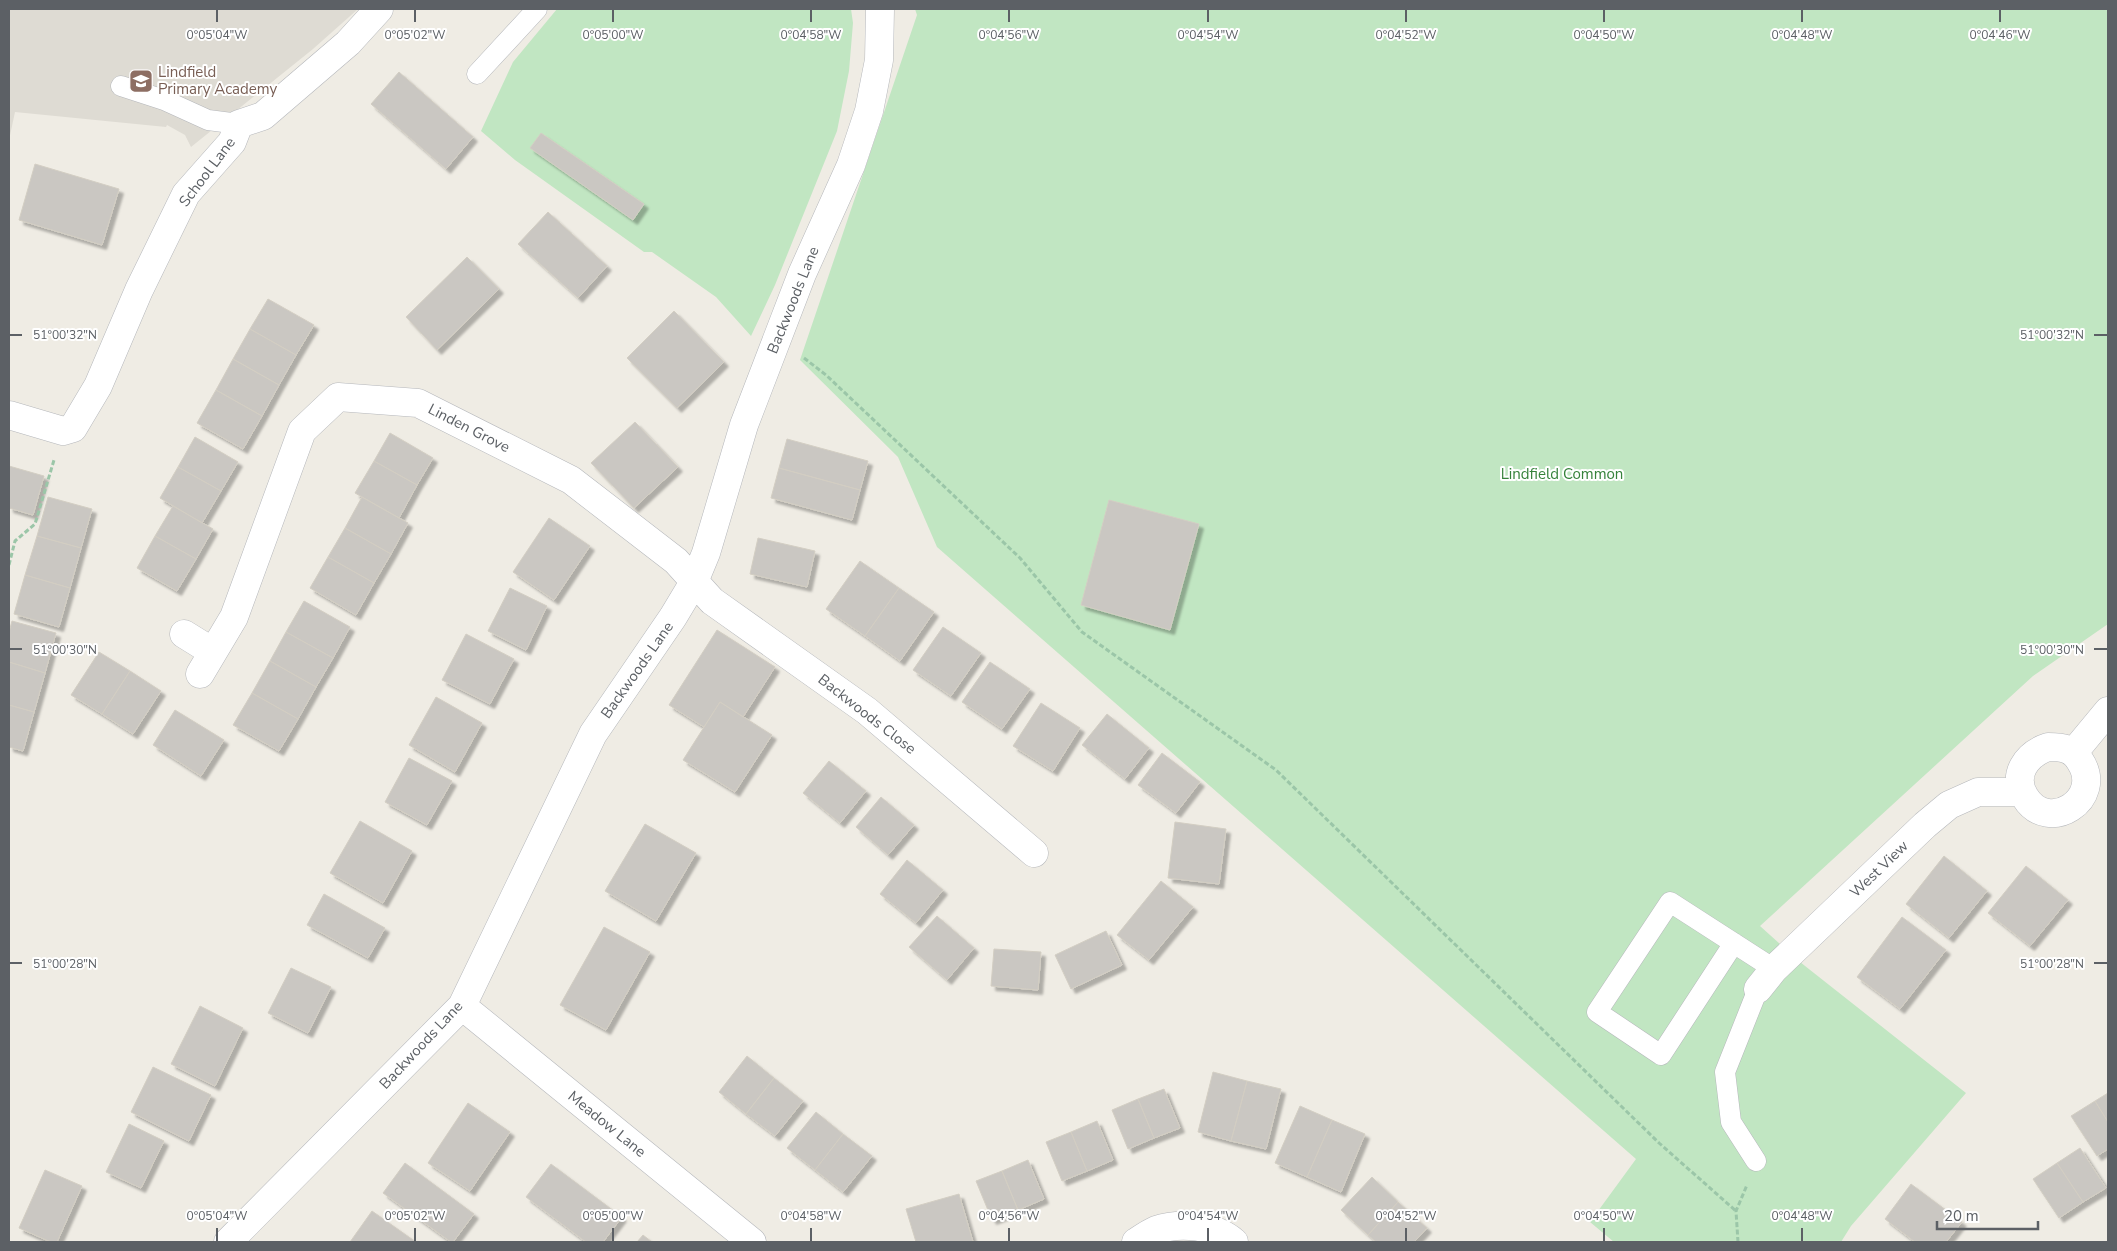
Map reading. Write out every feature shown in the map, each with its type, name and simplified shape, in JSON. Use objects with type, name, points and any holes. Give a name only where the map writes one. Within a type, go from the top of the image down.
[{"type":"street","name":"School Lane","points":[[62,431],[73,428],[98,386],[139,290],[186,194],[232,142],[240,124],[263,116],[348,43],[379,9]]},
{"type":"street","name":"Backwoods Lane","points":[[228,1242],[462,1006],[593,734],[673,617],[694,582],[706,553],[744,425],[802,274],[851,165],[866,120],[879,60],[880,9]]},
{"type":"street","name":"Linden Grove","points":[[184,634],[207,663],[234,617],[302,430],[338,397],[418,403],[571,480],[676,561],[694,582]]},
{"type":"street","points":[[9,415],[62,431]]},
{"type":"street","name":"Backwoods Close","points":[[694,582],[712,601],[867,711],[1034,854]]},
{"type":"street","points":[[2074,752],[2108,711]]},
{"type":"street","points":[[2048,747],[2060,747],[2074,752],[2085,769],[2087,780],[2085,792],[2079,802],[2069,810],[2058,813],[2046,813],[2035,808],[2022,792],[2020,780],[2022,769],[2027,758],[2037,750],[2048,747]]},
{"type":"street","name":"West View","points":[[1766,979],[1925,825],[1949,805],[1978,792],[2022,792]]},
{"type":"street","name":"Meadow Lane","points":[[462,1006],[752,1242]]},
{"type":"street","points":[[1136,1242],[1156,1231],[1173,1227],[1209,1229],[1226,1235],[1234,1242]]},
{"type":"lane","points":[[477,74],[537,9]]},
{"type":"lane","points":[[121,86],[164,100],[208,120],[240,124]]},
{"type":"lane","points":[[1734,943],[1661,1055],[1597,1012],[1670,902],[1734,943],[1766,979],[1725,1072],[1731,1122],[1756,1161]]},
{"type":"path","points":[[778,337],[826,375],[1020,558],[1082,632],[1276,770],[1660,1143],[1736,1211]]},
{"type":"path","points":[[9,565],[16,541],[35,524],[62,431]]},
{"type":"path","points":[[1738,1242],[1736,1211],[1756,1161]]},
{"type":"shaded area","name":"Lindfield Primary Academy","points":[[9,9],[358,9],[313,49],[191,147],[185,135],[167,125],[166,127],[15,112],[9,140]]},
{"type":"green space","points":[[557,9],[851,9],[853,23],[849,71],[837,131],[775,285],[751,336],[716,297],[652,252],[644,252],[515,160],[481,131],[513,62]]},
{"type":"green space","name":"Lindfield Common","points":[[915,9],[2108,9],[2108,624],[2033,676],[1760,926],[1800,962],[1966,1093],[1851,1226],[1841,1242],[1614,1242],[1590,1222],[1636,1159],[937,547],[898,457],[800,360],[917,15]]},
{"type":"building","points":[[399,72],[473,137],[446,169],[371,104]]},
{"type":"building","points":[[541,133],[644,204],[633,220],[530,148]]},
{"type":"building","points":[[35,164],[119,189],[102,245],[19,220]]},
{"type":"building","points":[[548,212],[607,266],[578,298],[518,244]]},
{"type":"building","points":[[467,257],[499,289],[437,350],[406,317]]},
{"type":"building","points":[[268,299],[314,325],[296,355],[250,329]]},
{"type":"building","points":[[674,311],[724,362],[677,408],[627,358]]},
{"type":"building","points":[[250,329],[296,355],[279,385],[233,359]]},
{"type":"building","points":[[233,359],[279,385],[262,416],[216,390]]},
{"type":"building","points":[[216,390],[262,416],[243,449],[197,423]]},
{"type":"building","points":[[635,422],[678,467],[634,508],[591,463]]},
{"type":"building","points":[[390,433],[433,458],[417,485],[374,461]]},
{"type":"building","points":[[195,437],[238,462],[221,491],[178,467]]},
{"type":"building","points":[[787,439],[868,461],[860,490],[779,468]]},
{"type":"building","points":[[374,461],[417,485],[399,518],[355,493]]},
{"type":"building","points":[[9,466],[44,476],[33,515],[9,508]]},
{"type":"building","points":[[178,467],[221,491],[202,523],[160,498]]},
{"type":"building","points":[[779,468],[860,490],[852,520],[771,498]]},
{"type":"building","points":[[48,497],[92,509],[81,548],[37,536]]},
{"type":"building","points":[[362,497],[408,523],[391,554],[345,528]]},
{"type":"building","points":[[1109,500],[1199,524],[1170,630],[1081,605]]},
{"type":"building","points":[[173,506],[213,529],[196,559],[155,536]]},
{"type":"building","points":[[549,518],[590,546],[554,600],[513,572]]},
{"type":"building","points":[[345,528],[391,554],[374,583],[328,557]]},
{"type":"building","points":[[37,536],[81,548],[70,588],[25,575]]},
{"type":"building","points":[[155,536],[196,559],[177,591],[137,568]]},
{"type":"building","points":[[758,538],[815,551],[807,587],[750,574]]},
{"type":"building","points":[[328,557],[374,583],[356,615],[310,588]]},
{"type":"building","points":[[860,561],[899,588],[865,636],[826,609]]},
{"type":"building","points":[[25,575],[70,588],[59,627],[14,614]]},
{"type":"building","points":[[510,588],[547,606],[526,650],[488,631]]},
{"type":"building","points":[[899,588],[934,612],[900,661],[865,636]]},
{"type":"building","points":[[304,601],[350,627],[333,658],[286,632]]},
{"type":"building","points":[[12,621],[56,633],[45,673],[9,662],[9,632]]},
{"type":"building","points":[[943,627],[981,653],[951,696],[913,670]]},
{"type":"building","points":[[717,630],[775,667],[743,717],[720,702],[704,727],[669,705]]},
{"type":"building","points":[[286,632],[333,658],[316,687],[270,661]]},
{"type":"building","points":[[466,634],[514,659],[490,704],[442,680]]},
{"type":"building","points":[[99,652],[130,671],[102,714],[71,695]]},
{"type":"building","points":[[270,661],[316,687],[298,719],[252,693]]},
{"type":"building","points":[[9,662],[45,673],[34,712],[9,705]]},
{"type":"building","points":[[990,662],[1030,689],[1002,729],[962,702]]},
{"type":"building","points":[[130,671],[161,691],[133,734],[102,714]]},
{"type":"building","points":[[252,693],[298,719],[279,751],[233,725]]},
{"type":"building","points":[[436,697],[482,723],[455,772],[409,745]]},
{"type":"building","points":[[720,702],[772,735],[735,792],[683,760]]},
{"type":"building","points":[[1041,703],[1080,728],[1053,771],[1013,746]]},
{"type":"building","points":[[9,705],[34,712],[23,751],[9,747]]},
{"type":"building","points":[[175,710],[224,740],[201,776],[153,745]]},
{"type":"building","points":[[1107,714],[1149,748],[1125,779],[1082,745]]},
{"type":"building","points":[[1162,753],[1200,782],[1176,813],[1138,785]]},
{"type":"building","points":[[409,758],[452,781],[427,825],[385,802]]},
{"type":"building","points":[[829,761],[866,791],[840,823],[803,793]]},
{"type":"building","points":[[881,797],[914,825],[888,855],[856,827]]},
{"type":"building","points":[[360,821],[412,851],[383,903],[330,873]]},
{"type":"building","points":[[1175,822],[1226,829],[1219,884],[1168,878]]},
{"type":"building","points":[[645,824],[696,853],[656,921],[605,891]]},
{"type":"building","points":[[1944,856],[1987,891],[1949,938],[1906,904]]},
{"type":"building","points":[[907,860],[943,890],[916,923],[880,894]]},
{"type":"building","points":[[2026,866],[2068,900],[2030,946],[1988,913]]},
{"type":"building","points":[[1161,881],[1193,907],[1149,960],[1117,935]]},
{"type":"building","points":[[324,894],[385,928],[368,958],[307,925]]},
{"type":"building","points":[[937,916],[974,948],[947,980],[909,947]]},
{"type":"building","points":[[1902,917],[1946,950],[1900,1009],[1857,977]]},
{"type":"building","points":[[604,927],[650,952],[606,1030],[560,1005]]},
{"type":"building","points":[[1106,931],[1122,965],[1071,989],[1055,955]]},
{"type":"building","points":[[994,949],[1041,952],[1038,990],[991,986]]},
{"type":"building","points":[[291,968],[331,987],[308,1033],[268,1013]]},
{"type":"building","points":[[200,1006],[243,1028],[215,1086],[171,1064]]},
{"type":"building","points":[[747,1056],[774,1078],[746,1114],[719,1092]]},
{"type":"building","points":[[153,1067],[211,1095],[189,1141],[131,1112]]},
{"type":"building","points":[[1213,1072],[1247,1081],[1231,1141],[1198,1132]]},
{"type":"building","points":[[774,1078],[803,1101],[775,1136],[746,1114]]},
{"type":"building","points":[[1247,1081],[1281,1089],[1266,1149],[1231,1141]]},
{"type":"building","points":[[1164,1089],[1180,1128],[1154,1138],[1138,1099]]},
{"type":"building","points":[[2108,1093],[2108,1122],[2095,1101]]},
{"type":"building","points":[[1138,1099],[1154,1138],[1128,1149],[1112,1110]]},
{"type":"building","points":[[2095,1101],[2108,1122],[2108,1149],[2097,1156],[2071,1116]]},
{"type":"building","points":[[468,1103],[510,1132],[470,1191],[428,1163]]},
{"type":"building","points":[[1300,1106],[1332,1120],[1307,1177],[1275,1163]]},
{"type":"building","points":[[816,1112],[843,1134],[815,1170],[787,1148]]},
{"type":"building","points":[[1332,1120],[1365,1134],[1341,1192],[1307,1177]]},
{"type":"building","points":[[1097,1121],[1113,1160],[1087,1171],[1071,1132]]},
{"type":"building","points":[[129,1124],[164,1141],[141,1188],[106,1172]]},
{"type":"building","points":[[1071,1132],[1087,1171],[1062,1181],[1046,1142]]},
{"type":"building","points":[[843,1134],[872,1156],[843,1192],[815,1170]]},
{"type":"building","points":[[2080,1148],[2106,1188],[2083,1202],[2057,1163]]},
{"type":"building","points":[[1028,1160],[1044,1199],[1018,1210],[1002,1171]]},
{"type":"building","points":[[405,1163],[474,1214],[453,1242],[383,1193]]},
{"type":"building","points":[[2057,1163],[2083,1202],[2059,1218],[2033,1179]]},
{"type":"building","points":[[551,1164],[622,1217],[603,1242],[586,1242],[526,1197]]},
{"type":"building","points":[[45,1170],[82,1186],[57,1242],[51,1242],[19,1228]]},
{"type":"building","points":[[1002,1171],[1018,1210],[992,1220],[976,1181]]},
{"type":"building","points":[[1372,1177],[1398,1202],[1368,1235],[1341,1210]]},
{"type":"building","points":[[1911,1184],[1962,1222],[1946,1242],[1915,1242],[1885,1219]]},
{"type":"building","points":[[959,1194],[973,1242],[916,1242],[906,1209]]},
{"type":"building","points":[[1398,1202],[1427,1228],[1414,1242],[1376,1242],[1368,1235]]},
{"type":"building","points":[[372,1211],[416,1242],[350,1242]]},
{"type":"building","points":[[643,1235],[652,1242],[637,1242]]},
{"type":"place","name":"Lindfield Primary Academy","points":[[141,81]]}]
